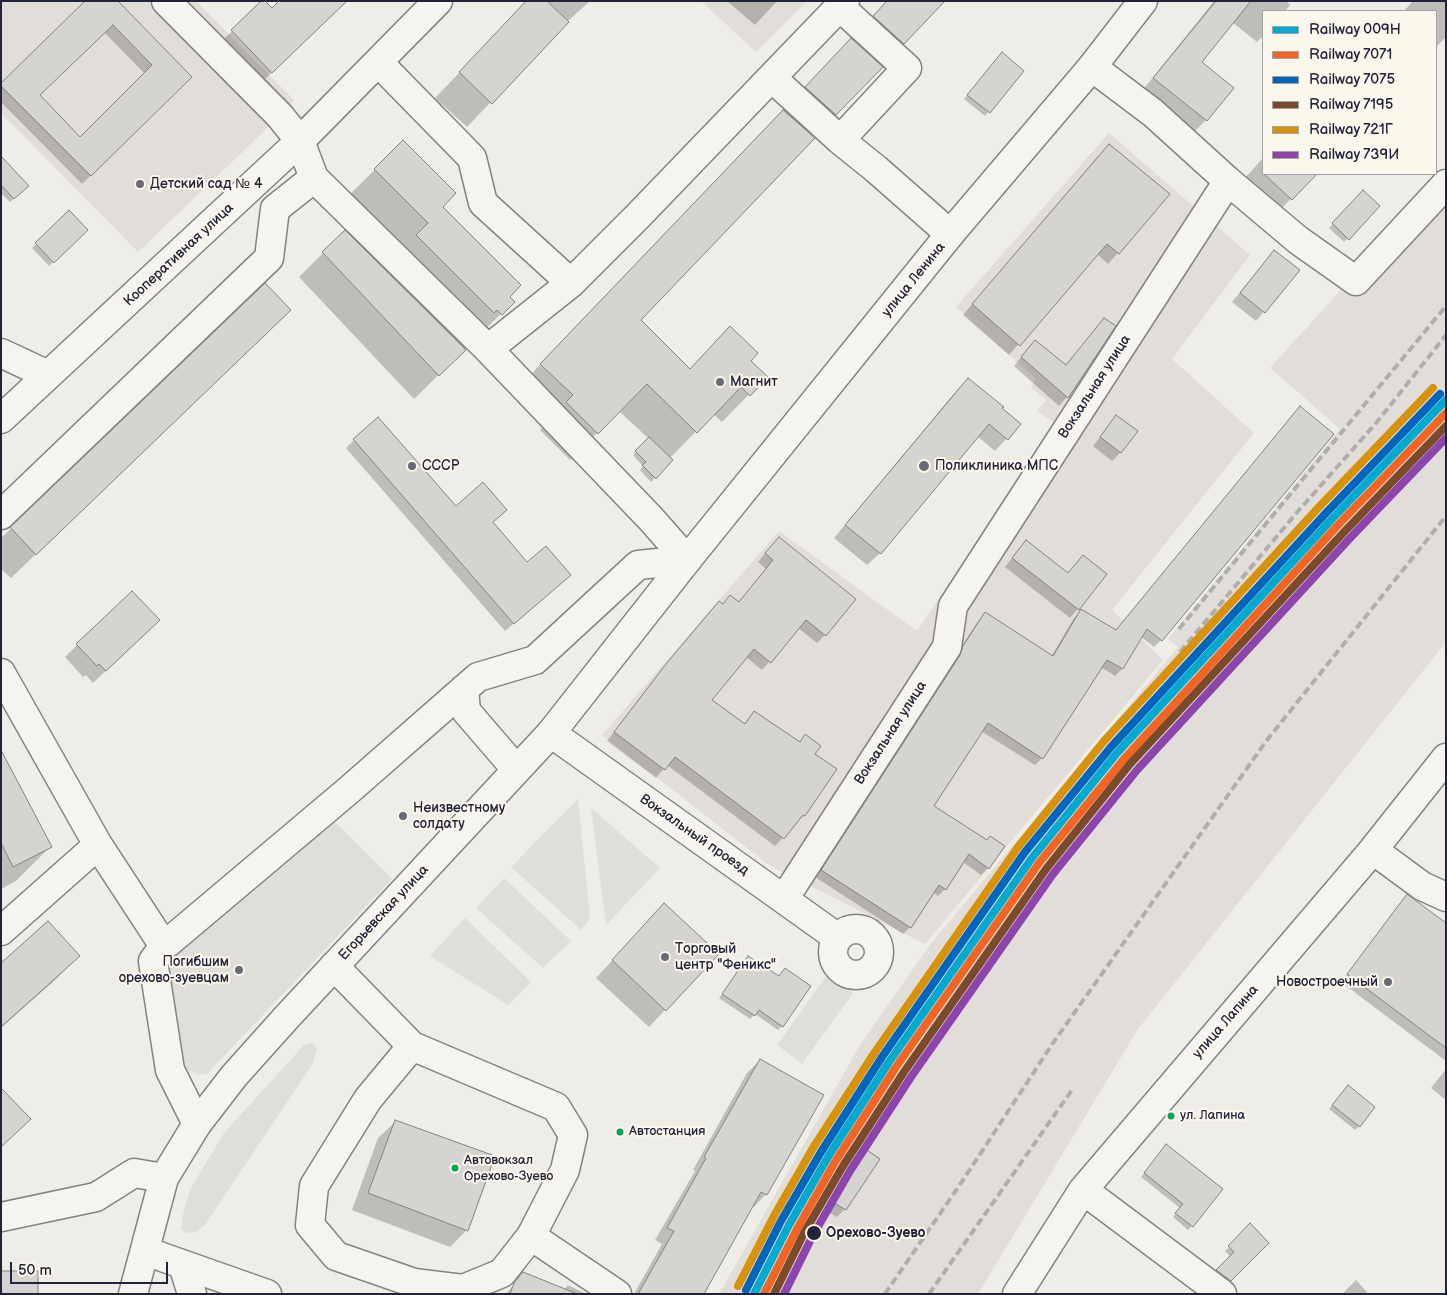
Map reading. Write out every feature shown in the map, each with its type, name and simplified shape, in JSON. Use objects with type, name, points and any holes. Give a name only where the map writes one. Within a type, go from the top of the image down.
[{"type":"street","points":[[166,1],[280,116],[300,141],[314,178],[488,349],[652,520],[687,560]]},
{"type":"street","name":"Кооперативная улица","points":[[1,419],[253,187],[438,1]]},
{"type":"street","name":"улица Ленина","points":[[687,560],[950,234],[1092,67],[1143,1]]},
{"type":"street","points":[[488,349],[571,283],[842,4],[907,68],[840,140]]},
{"type":"street","points":[[378,62],[472,158],[483,203],[571,283]]},
{"type":"street","points":[[1092,67],[1153,113],[1228,181],[1298,240],[1356,280],[1446,184]]},
{"type":"street","points":[[772,78],[840,140],[950,234]]},
{"type":"street","points":[[1,514],[269,258],[275,209],[314,178]]},
{"type":"street","name":"Вокзальная улица","points":[[784,899],[947,647],[953,606],[1228,181]]},
{"type":"street","points":[[253,187],[275,209]]},
{"type":"street","points":[[1,353],[48,375]]},
{"type":"street","points":[[197,1124],[170,1070],[153,961],[164,946],[350,790],[478,677],[534,660],[638,565],[687,560]]},
{"type":"street","name":"Егорьевская улица","points":[[134,1294],[164,1178],[197,1124],[234,1076],[550,733],[687,560]]},
{"type":"street","points":[[1,673],[98,845],[164,946]]},
{"type":"street","points":[[464,689],[466,711],[516,770]]},
{"type":"street","name":"Вокзальный проезд","points":[[550,733],[838,938]]},
{"type":"street","name":"улица Лапина","points":[[1017,1294],[1083,1190],[1374,850],[1446,758]]},
{"type":"street","points":[[1,931],[98,845]]},
{"type":"street","points":[[1374,850],[1422,886],[1446,897]]},
{"type":"street","points":[[334,966],[412,1046],[556,1107],[573,1136],[564,1170],[531,1236],[502,1274],[463,1289],[414,1283],[336,1256],[310,1225],[314,1186],[368,1099],[412,1046]]},
{"type":"street","points":[[1,1217],[96,1197],[134,1173],[164,1178]]},
{"type":"street","points":[[1083,1190],[1222,1294]]},
{"type":"street","points":[[531,1236],[617,1294]]},
{"type":"street","points":[[145,1251],[267,1294]]},
{"type":"street","points":[[182,1265],[192,1294]]},
{"type":"shaded area","name":"Детский сад № 4","points":[[1,1],[196,1],[294,100],[280,116],[138,252],[1,113]]},
{"type":"shaded area","points":[[701,1],[807,1],[756,52]]},
{"type":"shaded area","points":[[1109,133],[1250,255],[1172,359],[1254,433],[1112,610],[1163,660],[925,944],[769,865],[602,735],[779,531],[917,631],[1056,424],[1037,411],[1046,400],[1031,387],[1036,379],[956,307]]},
{"type":"shaded area","points":[[1446,174],[1446,642],[1138,1029],[978,1294],[719,1294],[860,1045],[929,946],[1178,647],[1168,639],[1340,429],[1270,368]]},
{"type":"shaded area","points":[[578,799],[590,919],[581,930],[511,867]]},
{"type":"shaded area","points":[[591,808],[660,868],[606,925]]},
{"type":"shaded area","points":[[328,815],[392,879],[207,1074],[199,1075],[189,1071],[183,1063],[168,972],[174,952]]},
{"type":"shaded area","points":[[504,878],[571,941],[543,968],[476,908]]},
{"type":"shaded area","points":[[465,918],[531,982],[508,1005],[430,956]]},
{"type":"shaded area","points":[[827,975],[853,993],[802,1064],[777,1045]]},
{"type":"shaded area","points":[[312,1043],[317,1049],[312,1065],[205,1225],[196,1232],[188,1233],[181,1230],[184,1209],[191,1188],[224,1133],[305,1044]]},
{"type":"building","points":[[85,1],[118,1],[192,77],[91,176],[1,86],[1,83]],"holes":[[[113,25],[152,65],[80,137],[40,95]]]},
{"type":"building","points":[[261,1],[265,1],[272,8],[279,1],[347,1],[272,73],[231,30]]},
{"type":"building","points":[[526,1],[547,1],[569,22],[492,104],[459,72]]},
{"type":"building","points":[[887,1],[945,1],[904,44],[873,16]]},
{"type":"building","points":[[1216,1],[1251,1],[1202,62],[1234,88],[1207,121],[1153,78]]},
{"type":"building","points":[[851,38],[883,67],[836,115],[805,87]]},
{"type":"building","points":[[1002,52],[1024,71],[990,113],[967,95]]},
{"type":"building","points":[[783,110],[815,138],[641,320],[690,369],[730,326],[758,353],[751,361],[768,377],[750,396],[741,387],[697,433],[647,384],[598,434],[566,402],[573,395],[540,364]]},
{"type":"building","points":[[403,140],[456,193],[443,207],[521,285],[510,297],[515,302],[502,315],[497,310],[494,313],[416,235],[428,223],[374,169]]},
{"type":"building","points":[[1109,144],[1170,194],[1119,254],[1107,244],[1020,346],[972,304]]},
{"type":"building","points":[[1,156],[29,186],[14,199],[1,185]]},
{"type":"building","points":[[1265,175],[1316,175],[1292,200]]},
{"type":"building","points":[[1363,190],[1380,206],[1349,240],[1332,223]]},
{"type":"building","points":[[69,210],[88,230],[54,263],[35,243]]},
{"type":"building","points":[[345,230],[466,350],[439,376],[322,252]]},
{"type":"building","points":[[1274,250],[1300,270],[1265,313],[1240,293]]},
{"type":"building","points":[[265,283],[291,310],[36,555],[10,527]]},
{"type":"building","points":[[1104,318],[1116,326],[1068,398],[1021,357],[1035,340],[1066,365]]},
{"type":"building","name":"Поликлиника МПС","points":[[968,378],[1004,407],[1002,408],[1021,424],[1008,440],[989,424],[881,554],[845,525]]},
{"type":"building","points":[[1300,406],[1334,434],[1162,641],[1147,629],[1123,669],[1107,660],[1043,759],[988,723],[934,806],[987,840],[990,836],[1005,846],[989,869],[969,854],[946,890],[939,885],[911,928],[821,870],[960,655],[963,646],[985,612],[1053,656],[1081,609],[1116,630]]},
{"type":"building","points":[[1116,415],[1138,431],[1121,453],[1100,437]]},
{"type":"building","points":[[378,417],[456,506],[483,482],[507,510],[493,522],[527,562],[546,546],[571,575],[514,624],[353,439]]},
{"type":"building","points":[[649,437],[673,460],[656,479],[642,465],[646,462],[635,451]]},
{"type":"building","points":[[779,537],[856,599],[826,636],[806,620],[771,663],[754,649],[712,700],[745,724],[754,711],[800,742],[805,734],[821,746],[815,754],[837,769],[805,816],[803,815],[784,839],[675,757],[665,770],[614,732],[666,664],[719,601],[723,604],[730,595],[739,602],[773,560],[765,553]]},
{"type":"building","points":[[1026,540],[1068,573],[1083,555],[1107,574],[1079,610],[1012,558]]},
{"type":"building","points":[[132,591],[160,620],[106,671],[99,664],[97,666],[76,644]]},
{"type":"building","points":[[1,750],[52,847],[13,867],[1,843]]},
{"type":"building","points":[[1407,894],[1446,923],[1446,1048],[1347,974]]},
{"type":"building","name":"Торговый центр \"Феникс\"","points":[[664,903],[719,954],[666,1011],[612,960]]},
{"type":"building","points":[[48,921],[80,956],[1,1027],[1,963]]},
{"type":"building","points":[[748,956],[779,976],[785,968],[811,986],[783,1027],[759,1010],[755,1016],[722,994]]},
{"type":"building","points":[[760,1059],[824,1095],[767,1195],[761,1192],[704,1294],[638,1294],[674,1231],[667,1228],[706,1158],[704,1157]]},
{"type":"building","points":[[1348,1085],[1375,1107],[1360,1127],[1332,1105]]},
{"type":"building","points":[[1,1088],[31,1119],[1,1147]]},
{"type":"building","points":[[395,1120],[495,1156],[468,1231],[368,1193]]},
{"type":"building","points":[[1166,1144],[1223,1189],[1193,1227],[1175,1213],[1183,1204],[1144,1173]]},
{"type":"building","points":[[864,1148],[880,1159],[846,1210],[831,1201]]},
{"type":"building","points":[[1250,1223],[1269,1243],[1231,1281],[1216,1270],[1234,1252],[1228,1246]]},
{"type":"building","points":[[1,1271],[38,1271],[38,1294],[1,1294]]},
{"type":"building","points":[[523,1272],[575,1294],[510,1294],[514,1283]]},
{"type":"railway","points":[[1179,629],[1446,306]]},
{"type":"railway","points":[[1180,652],[1299,510],[1377,422],[1446,335]]},
{"type":"railway","points":[[885,1294],[1053,1043],[1267,740],[1446,516]]},
{"type":"railway","points":[[929,1294],[1072,1090]]},
{"type":"rail line","name":"721Г","points":[[738,1286],[774,1216],[813,1148],[875,1052],[1018,847],[1104,741],[1319,507],[1433,388]]},
{"type":"rail line","name":"7075","points":[[746,1290],[781,1221],[821,1152],[882,1057],[1025,852],[1111,747],[1326,513],[1440,394]]},
{"type":"rail line","name":"009Н","points":[[754,1294],[789,1225],[828,1157],[889,1062],[1032,858],[1117,753],[1332,519],[1446,400]]},
{"type":"rail line","name":"7071","points":[[764,1294],[797,1229],[835,1162],[896,1067],[1039,863],[1124,759],[1338,525],[1446,413]]},
{"type":"rail line","name":"7195","points":[[774,1294],[804,1233],[843,1166],[904,1072],[1046,869],[1130,764],[1345,531],[1446,426]]},
{"type":"rail line","name":"739И","points":[[784,1294],[812,1237],[850,1171],[911,1077],[1053,874],[1137,770],[1351,537],[1446,438]]},
{"type":"place","name":"Детский сад № 4","points":[[140,184]]},
{"type":"place","name":"Магнит","points":[[720,382]]},
{"type":"place","name":"СССР","points":[[412,466]]},
{"type":"place","name":"Поликлиника МПС","points":[[924,466]]},
{"type":"place","name":"Неизвестному солдату","points":[[403,816]]},
{"type":"place","name":"Торговый центр \"Феникс\"","points":[[665,957]]},
{"type":"place","name":"Погибшим орехово-зуевцам","points":[[239,970]]},
{"type":"place","name":"Новостроечный","points":[[1388,982]]},
{"type":"place","name":"ул. Лапина","points":[[1171,1116]]},
{"type":"place","name":"Автостанция","points":[[620,1132]]},
{"type":"place","name":"Автовокзал Орехово-Зуево","points":[[455,1168]]},
{"type":"place","name":"Орехово-Зуево","points":[[814,1233]]}]
